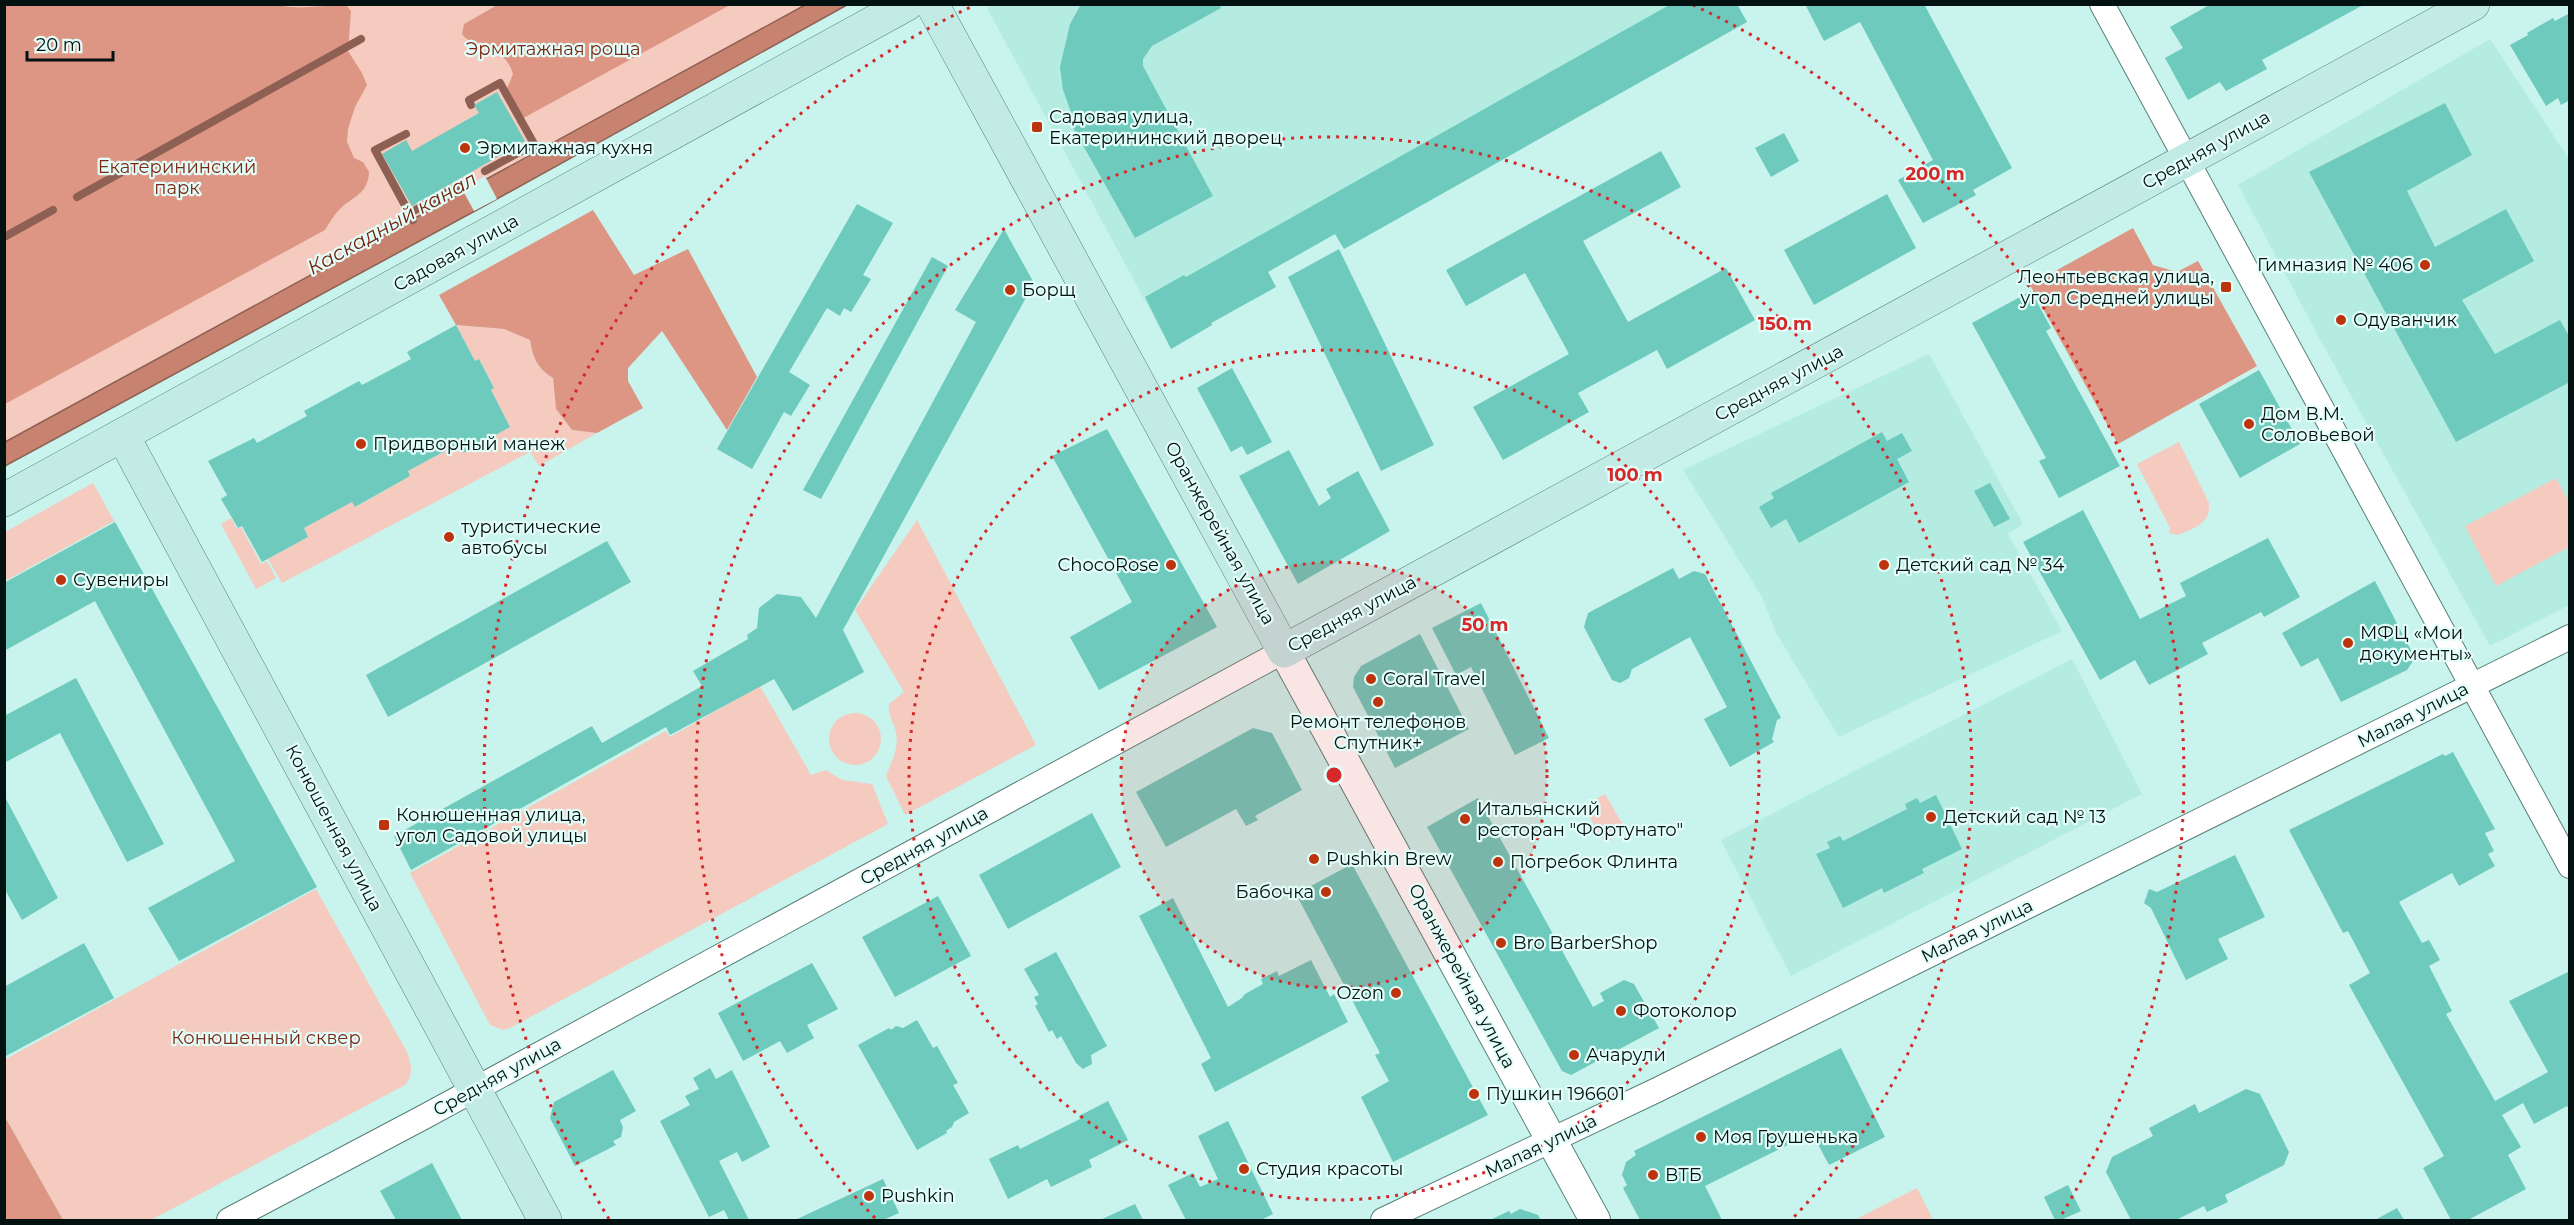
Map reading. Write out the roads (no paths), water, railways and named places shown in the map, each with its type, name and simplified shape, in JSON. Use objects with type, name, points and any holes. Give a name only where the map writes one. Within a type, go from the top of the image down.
[{"type":"main road","name":"Садовая улица","points":[[4,500],[907,4]]},
{"type":"main road","name":"Оранжерейная улица","points":[[932,4],[1284,651]]},
{"type":"main road","name":"Средняя улица","points":[[1284,651],[2473,4]]},
{"type":"main road","name":"Конюшенная улица","points":[[123,436],[545,1221]]},
{"type":"street","points":[[2102,4],[2570,866]]},
{"type":"street","name":"Малая улица","points":[[1383,1221],[1551,1141],[2570,637]]},
{"type":"street","name":"Средняя улица","points":[[229,1221],[1284,651]]},
{"type":"street","name":"Оранжерейная улица","points":[[1284,651],[1595,1221]]},
{"type":"waterway","points":[[77,197],[361,39]]},
{"type":"waterway","points":[[471,105],[469,100],[500,83],[538,151]]},
{"type":"waterway","name":"Каскадный канал","points":[[406,134],[375,150],[413,220]]},
{"type":"waterway","points":[[485,171],[534,144]]},
{"type":"waterway","name":"Каскадный канал","points":[[410,213],[458,186]]},
{"type":"waterway","points":[[6,236],[53,210]]},
{"type":"place","name":"Садовая улица, Екатерининский дворец","points":[[1037,127]]},
{"type":"place","name":"Эрмитажная кухня","points":[[465,148]]},
{"type":"place","name":"Гимназия № 406","points":[[2425,265]]},
{"type":"place","name":"Леонтьевская улица, угол Средней улицы","points":[[2226,287]]},
{"type":"place","name":"Борщ","points":[[1010,290]]},
{"type":"place","name":"Одуванчик","points":[[2341,320]]},
{"type":"place","name":"Дом В.М. Соловьевой","points":[[2249,424]]},
{"type":"place","name":"Придворный манеж","points":[[361,444]]},
{"type":"place","name":"туристические автобусы","points":[[449,537]]},
{"type":"place","name":"ChocoRose","points":[[1171,565]]},
{"type":"place","name":"Детский сад № 34","points":[[1884,565]]},
{"type":"place","name":"Сувениры","points":[[61,580]]},
{"type":"place","name":"МФЦ «Мои документы»","points":[[2348,643]]},
{"type":"place","name":"Coral Travel","points":[[1371,679]]},
{"type":"place","name":"Ремонт телефонов Спутник+","points":[[1378,702]]},
{"type":"place","name":"Детский сад № 13","points":[[1931,817]]},
{"type":"place","name":"Итальянский ресторан \"Фортунато\"","points":[[1465,819]]},
{"type":"place","name":"Конюшенная улица, угол Садовой улицы","points":[[384,825]]},
{"type":"place","name":"Pushkin Brew","points":[[1314,859]]},
{"type":"place","name":"Погребок Флинта","points":[[1498,862]]},
{"type":"place","name":"Бабочка","points":[[1326,892]]},
{"type":"place","name":"Bro BarberShop","points":[[1501,943]]},
{"type":"place","name":"Ozon","points":[[1396,993]]},
{"type":"place","name":"Фотоколор","points":[[1621,1011]]},
{"type":"place","name":"Ачарули","points":[[1574,1055]]},
{"type":"place","name":"Пушкин 196601","points":[[1474,1094]]},
{"type":"place","name":"Моя Грушенька","points":[[1701,1137]]},
{"type":"place","name":"Студия красоты","points":[[1244,1169]]},
{"type":"place","name":"ВТБ","points":[[1653,1175]]},
{"type":"place","name":"Pushkin","points":[[869,1196]]},
{"type":"park label","name":"Эрмитажная роща","points":[[553,49]]},
{"type":"park label","name":"Екатерининский парк","points":[[177,177]]},
{"type":"park label","name":"Конюшенный сквер","points":[[266,1038]]}]
